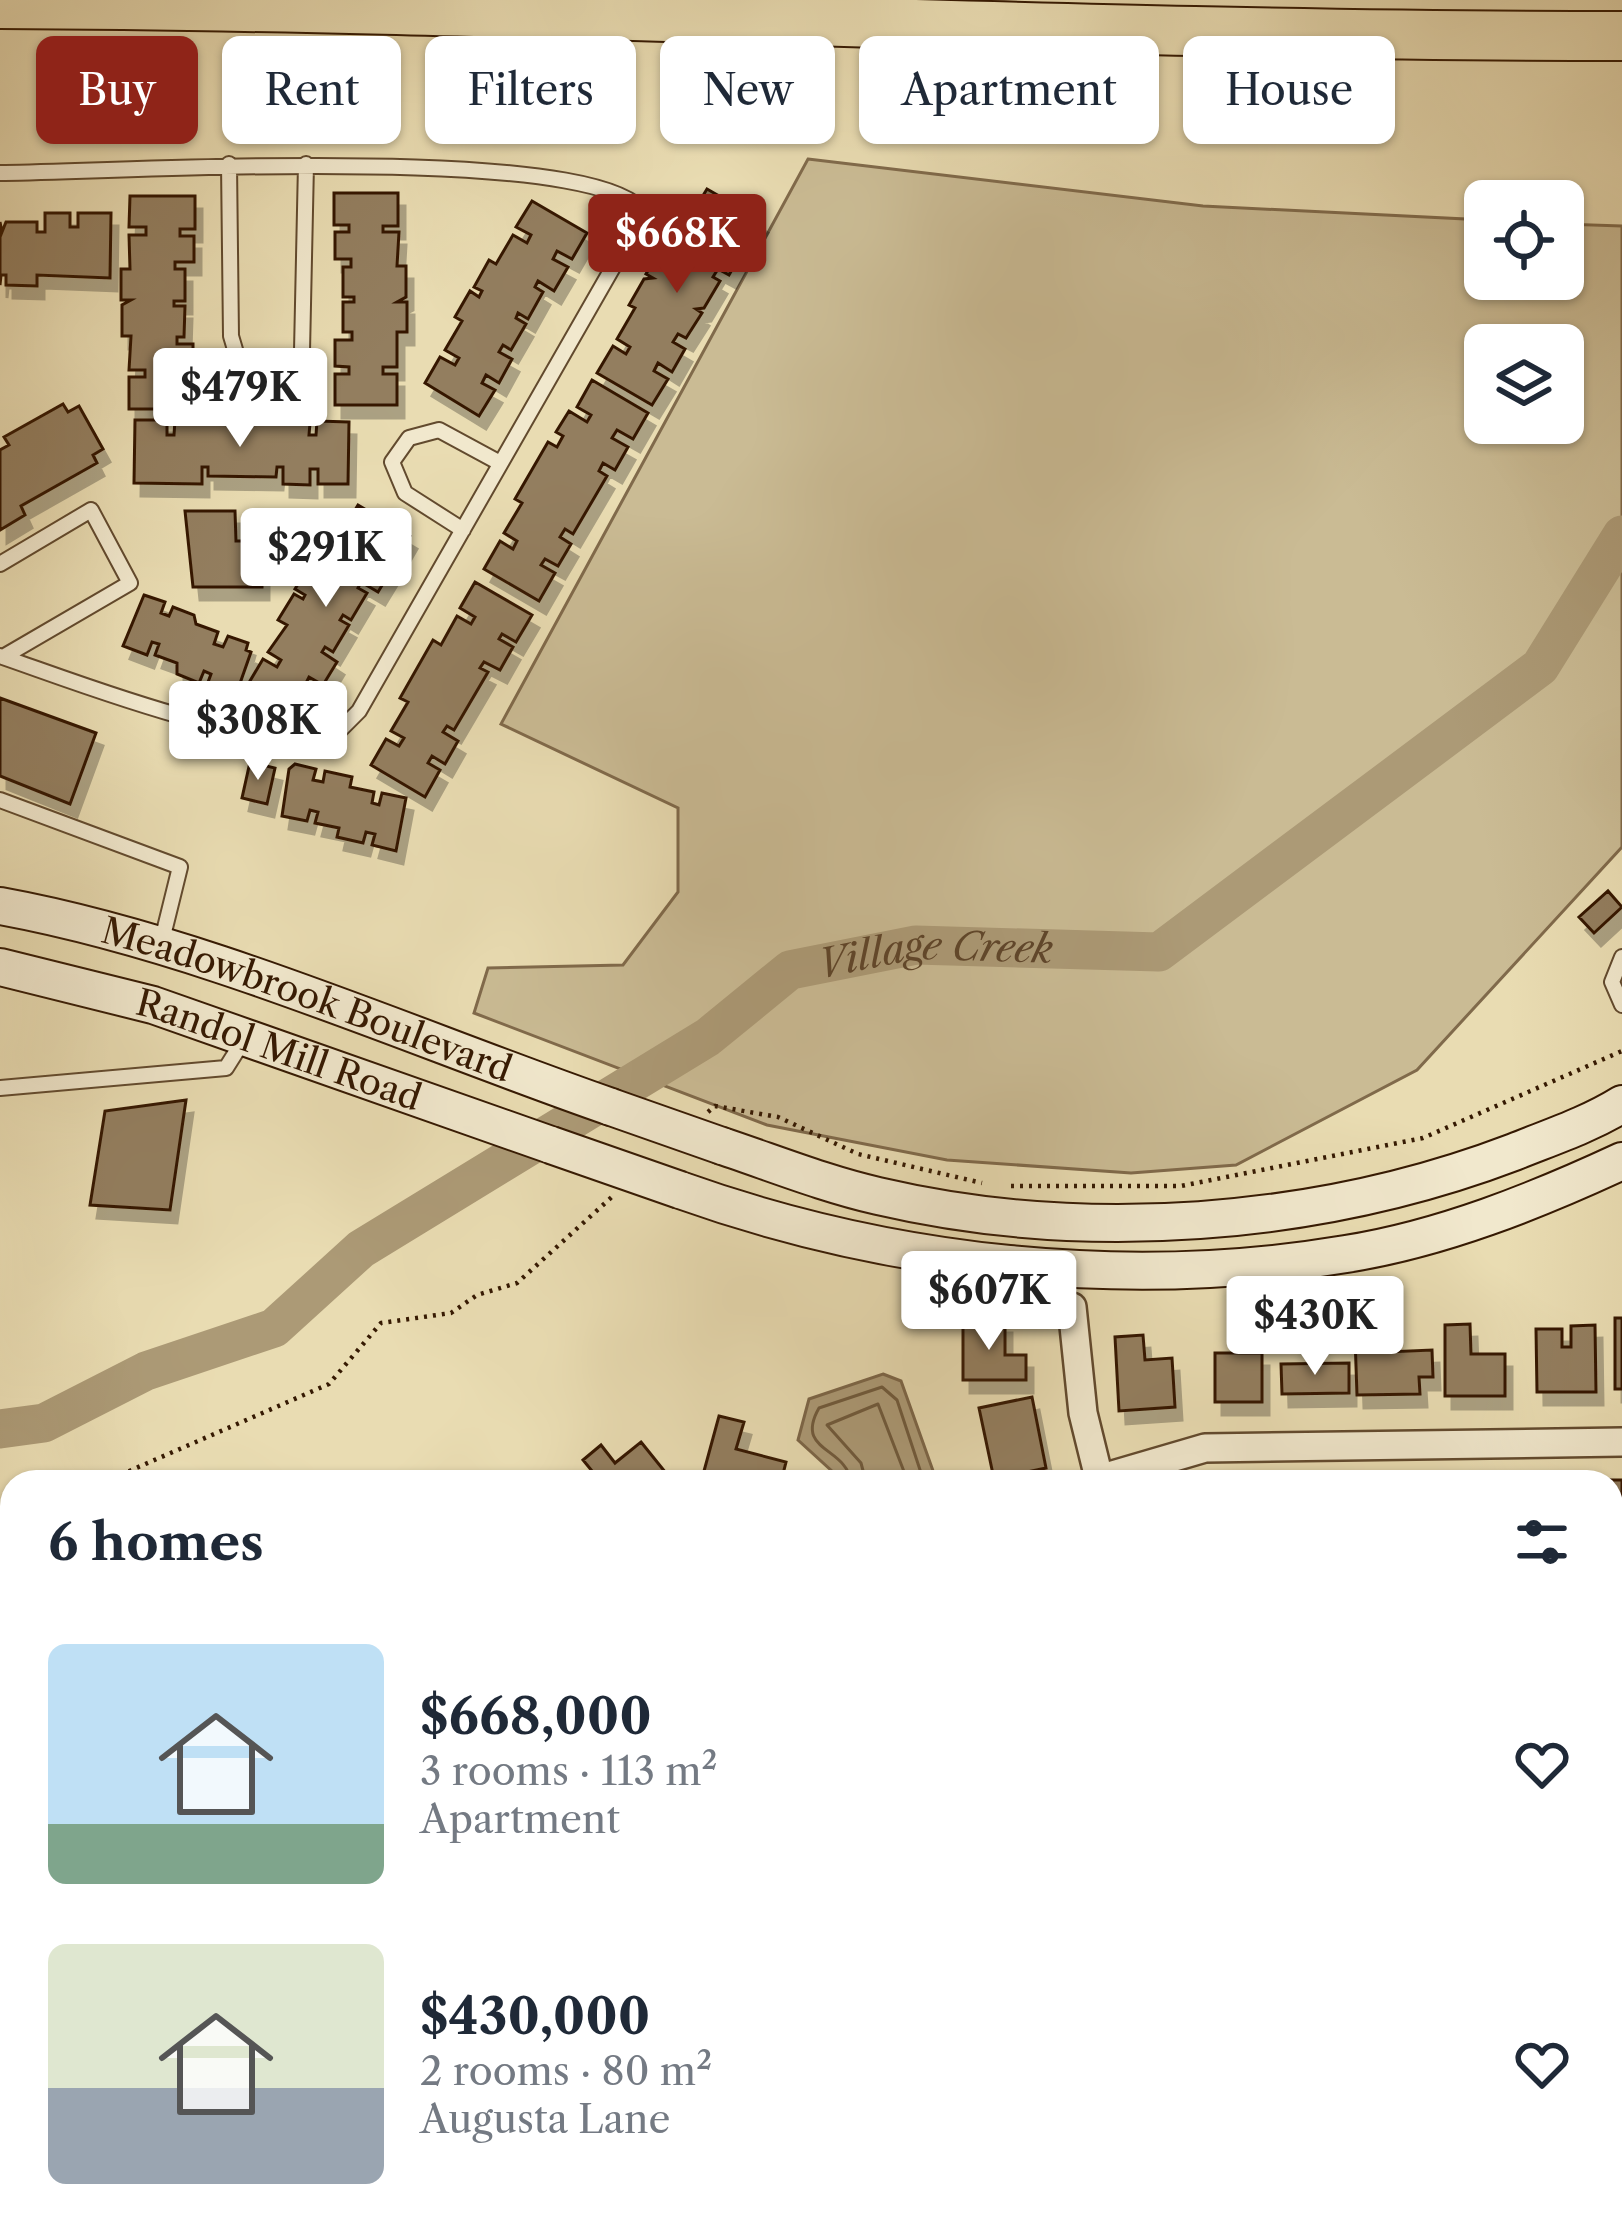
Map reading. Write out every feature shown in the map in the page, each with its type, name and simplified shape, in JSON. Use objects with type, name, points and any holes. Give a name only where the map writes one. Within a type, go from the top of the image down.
[{"type":"highway","points":[[0,4],[386,6],[1340,36],[1622,36]]},
{"type":"main road","points":[[0,890],[47,914]]},
{"type":"main road","name":"Meadowbrook Boulevard","points":[[0,906],[47,914],[305,994],[497,1068],[876,1196],[976,1214],[1155,1224],[1313,1206],[1450,1176],[1595,1120],[1622,1104]]},
{"type":"main road","name":"Randol Mill Road","points":[[0,968],[153,1005],[680,1190],[874,1248],[1030,1266],[1244,1268],[1350,1254],[1445,1228],[1542,1198],[1622,1160]]},
{"type":"street","points":[[1072,1307],[1083,1413],[1096,1470]]},
{"type":"street","points":[[1134,1470],[1205,1448],[1622,1442]]},
{"type":"lane","points":[[229,164],[231,336],[239,363],[289,371],[302,351],[306,164]]},
{"type":"lane","points":[[0,172],[106,173],[306,164],[545,176],[638,202],[644,213],[358,711],[335,735],[316,739],[278,735],[150,709],[1,657]]},
{"type":"lane","points":[[464,530],[405,493],[392,462],[409,438],[440,430],[500,463]]},
{"type":"lane","points":[[0,564],[91,510],[130,583],[1,657]]},
{"type":"lane","points":[[0,800],[180,867],[160,949]]},
{"type":"lane","points":[[1622,957],[1612,982],[1622,1005]]},
{"type":"lane","points":[[0,1088],[226,1068],[245,1038]]},
{"type":"shaded area","points":[[808,159],[1203,206],[1464,219],[1464,300],[1584,300],[1584,225],[1622,226],[1622,847],[1417,1070],[1236,1165],[1131,1173],[947,1160],[767,1125],[474,1013],[488,968],[623,965],[678,892],[678,808],[501,724]]},
{"type":"water","points":[[883,1374],[901,1381],[933,1470],[831,1470],[798,1440],[809,1399]]},
{"type":"building","points":[[707,189],[761,220],[746,246],[733,238],[729,245],[742,252],[729,275],[718,269],[713,277],[720,281],[704,308],[696,309],[702,313],[686,338],[678,334],[673,342],[685,349],[672,372],[658,363],[654,371],[668,379],[652,405],[597,373],[613,346],[626,354],[630,347],[617,339],[635,308],[629,305],[644,279],[653,278],[646,274],[662,247],[670,251],[688,221],[700,228],[704,221],[692,214]]},
{"type":"building","points":[[334,193],[398,193],[398,226],[383,226],[383,232],[399,232],[397,266],[406,266],[406,297],[397,302],[407,302],[407,332],[397,332],[397,367],[383,367],[383,374],[397,374],[397,405],[335,405],[335,374],[349,374],[349,367],[335,366],[335,340],[352,340],[352,332],[343,332],[343,302],[354,302],[354,297],[343,297],[343,267],[351,267],[351,259],[335,259],[335,232],[349,232],[349,225],[334,225]]},
{"type":"building","points":[[130,196],[195,196],[195,229],[180,229],[180,236],[194,236],[194,262],[175,262],[175,269],[185,269],[185,301],[174,301],[174,306],[185,306],[184,337],[177,337],[177,344],[193,344],[193,370],[178,370],[178,376],[194,376],[194,409],[129,409],[129,377],[145,377],[145,370],[129,370],[131,336],[122,336],[122,305],[131,300],[121,300],[121,269],[130,269],[129,235],[146,235],[146,227],[129,227]]},
{"type":"building","points":[[532,201],[587,233],[572,259],[557,251],[553,259],[568,267],[554,291],[538,281],[535,287],[543,292],[528,319],[518,313],[516,318],[526,324],[511,350],[503,345],[499,352],[512,359],[499,383],[486,375],[482,383],[495,390],[479,416],[425,383],[440,357],[455,365],[459,358],[445,350],[462,321],[455,317],[470,291],[479,297],[482,291],[474,287],[489,260],[496,264],[513,235],[527,243],[531,235],[516,227]]},
{"type":"building","points":[[45,213],[70,213],[70,227],[78,227],[78,213],[111,213],[110,278],[37,275],[37,286],[6,285],[6,275],[1,275],[0,285],[0,222],[2,232],[6,222],[37,222],[37,232],[45,232]]},
{"type":"building","points":[[592,380],[648,413],[633,439],[617,430],[612,438],[628,447],[615,470],[603,463],[599,471],[607,476],[573,534],[565,529],[560,537],[571,544],[558,566],[545,559],[541,565],[555,573],[539,601],[484,569],[500,541],[513,549],[517,541],[504,533],[522,503],[515,499],[548,442],[557,447],[563,436],[556,432],[569,411],[587,422],[591,415],[577,407]]},
{"type":"building","points":[[63,404],[68,412],[79,406],[103,449],[93,455],[97,463],[21,506],[25,515],[0,530],[0,450],[9,445],[4,437]]},
{"type":"building","points":[[208,413],[276,414],[275,423],[310,423],[309,435],[316,435],[317,421],[349,422],[348,484],[318,484],[318,469],[310,469],[310,485],[283,484],[283,467],[277,467],[276,477],[208,476],[208,467],[202,467],[202,484],[134,483],[135,420],[167,420],[167,435],[174,435],[175,420],[208,421]]},
{"type":"building","points":[[358,505],[410,536],[395,562],[382,554],[378,560],[392,569],[378,592],[361,582],[358,588],[367,593],[351,620],[343,615],[340,620],[349,625],[333,652],[325,647],[322,652],[337,662],[323,685],[309,677],[306,683],[319,691],[302,718],[247,686],[263,659],[277,667],[281,660],[268,652],[287,625],[278,620],[294,594],[303,599],[305,595],[295,589],[311,563],[319,567],[336,537],[349,545],[353,538],[342,532]]},
{"type":"building","points":[[185,511],[235,511],[236,541],[262,541],[262,587],[193,587]]},
{"type":"building","points":[[475,582],[532,615],[516,642],[502,634],[499,639],[513,647],[500,670],[484,662],[480,668],[488,672],[454,730],[447,726],[443,732],[458,741],[445,764],[432,756],[428,763],[440,770],[425,797],[371,765],[386,739],[399,746],[404,738],[391,731],[408,702],[400,698],[433,640],[441,645],[457,616],[471,624],[475,617],[460,608]]},
{"type":"building","points":[[144,595],[165,602],[161,613],[169,616],[173,607],[194,615],[196,624],[218,632],[214,644],[223,647],[228,636],[248,643],[246,650],[251,652],[238,689],[233,687],[230,694],[207,685],[211,674],[204,671],[199,683],[177,674],[177,663],[155,655],[159,644],[152,642],[147,655],[123,646]]},
{"type":"building","points":[[0,698],[96,733],[70,804],[0,776]]},
{"type":"building","points":[[250,762],[275,768],[267,804],[242,798]]},
{"type":"building","points":[[295,764],[316,769],[313,780],[323,782],[325,771],[352,777],[350,787],[374,792],[372,803],[379,805],[382,793],[406,798],[396,851],[372,845],[375,834],[366,832],[363,843],[337,837],[339,828],[315,823],[318,812],[310,810],[307,821],[282,816],[289,769]]},
{"type":"building","points":[[1608,891],[1622,907],[1594,933],[1579,917]]},
{"type":"building","points":[[186,1100],[170,1210],[90,1205],[105,1111]]},
{"type":"building","points":[[1615,1318],[1622,1318],[1622,1389],[1615,1389]]},
{"type":"building","points":[[963,1320],[1005,1320],[1005,1355],[1026,1355],[1026,1380],[963,1380]]},
{"type":"building","points":[[1470,1324],[1471,1354],[1505,1354],[1505,1396],[1445,1396],[1445,1325]]},
{"type":"building","points":[[1595,1325],[1596,1392],[1537,1392],[1536,1329],[1562,1329],[1562,1347],[1571,1347],[1571,1326]]},
{"type":"building","points":[[1143,1335],[1145,1360],[1172,1358],[1175,1407],[1119,1411],[1115,1337]]},
{"type":"building","points":[[1387,1336],[1387,1352],[1432,1350],[1433,1377],[1419,1377],[1420,1394],[1357,1395],[1355,1337]]},
{"type":"building","points":[[1215,1353],[1262,1353],[1262,1402],[1215,1402]]},
{"type":"building","points":[[1349,1363],[1349,1393],[1282,1394],[1281,1364]]},
{"type":"building","points":[[1032,1397],[1046,1468],[992,1470],[979,1408]]},
{"type":"building","points":[[719,1416],[744,1422],[736,1449],[786,1462],[784,1470],[704,1470]]},
{"type":"building","points":[[641,1442],[664,1470],[591,1470],[583,1460],[601,1445],[615,1463]]},
{"type":"waterway","name":"Village Creek","points":[[0,1429],[44,1423],[146,1371],[274,1328],[361,1249],[708,1037],[790,970],[916,945],[1159,952],[1540,667],[1622,535]]}]
